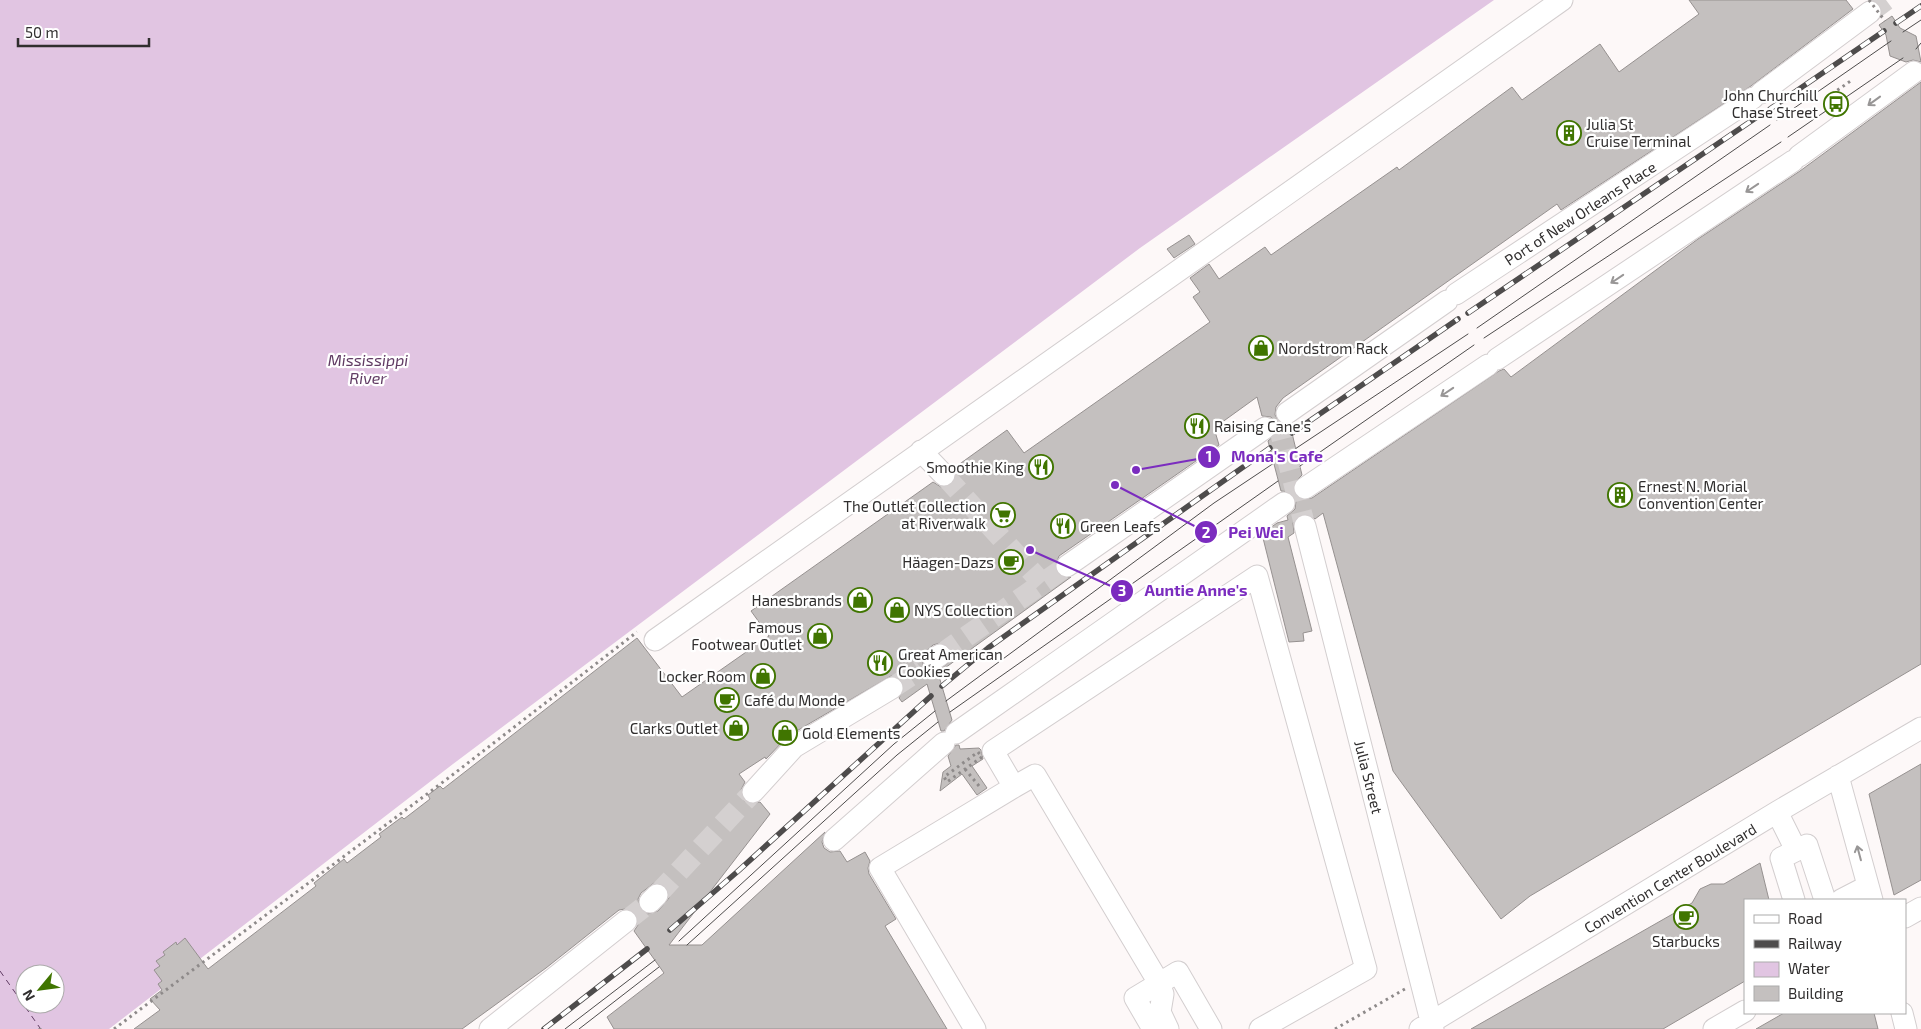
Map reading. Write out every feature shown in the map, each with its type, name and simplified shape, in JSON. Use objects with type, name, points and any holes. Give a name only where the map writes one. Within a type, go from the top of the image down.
[{"type":"street","points":[[655,640],[1562,0]]},
{"type":"street","name":"Port of New Orleans Place","points":[[1286,413],[1451,297],[1757,96],[1875,11]]},
{"type":"street","points":[[1305,488],[1796,158],[1914,72]]},
{"type":"street","points":[[1067,566],[1265,428]]},
{"type":"street","points":[[921,451],[944,475]]},
{"type":"street","points":[[834,840],[952,745],[1284,503]]},
{"type":"street","name":"Julia Street","points":[[1305,526],[1428,1027]]},
{"type":"street","points":[[1014,786],[993,751],[1257,576],[1366,969],[1260,1029]]},
{"type":"street","points":[[753,792],[794,747],[892,688]]},
{"type":"street","name":"Convention Center Boulevard","points":[[1428,1027],[1777,812],[1921,728]]},
{"type":"street","points":[[975,1029],[880,868],[1035,775],[1161,989],[1179,1002],[1194,1029]]},
{"type":"street","points":[[1838,776],[1870,893],[1845,899]]},
{"type":"street","points":[[1777,812],[1796,850]]},
{"type":"street","points":[[1794,899],[1781,858],[1807,845],[1824,899]]},
{"type":"street","points":[[1906,917],[1921,908]]},
{"type":"street","points":[[490,1029],[626,921]]},
{"type":"street","points":[[1153,1029],[1135,998],[1161,989],[1178,972],[1211,1029]]},
{"type":"street","points":[[1161,989],[1160,1012],[1168,1029]]},
{"type":"street","points":[[1714,1029],[1744,1012]]},
{"type":"street","points":[[1902,1014],[1906,1029]]},
{"type":"path","points":[[1832,94],[1852,80]]},
{"type":"path","points":[[114,1029],[451,776],[625,642]]},
{"type":"path","points":[[952,745],[959,766]]},
{"type":"path","points":[[978,752],[944,777],[948,782],[982,757]]},
{"type":"path","points":[[965,769],[977,784]]},
{"type":"path","points":[[1336,1029],[1408,987]]},
{"type":"water","name":"Mississippi River","points":[[0,0],[1494,0],[1140,248],[453,764],[109,1029],[0,1029]]},
{"type":"building","points":[[1689,0],[1846,0],[1853,9],[1751,86],[1561,210],[1557,204],[1283,398],[1276,407],[1275,415],[1281,424],[1290,425],[1302,475],[1294,483],[1294,495],[1300,499],[1312,498],[1499,371],[1504,369],[1511,377],[1698,239],[1800,171],[1921,82],[1921,664],[1530,896],[1501,919],[1393,771],[1323,513],[1315,519],[1308,514],[1297,517],[1293,523],[1294,533],[1288,537],[1312,631],[1303,633],[1304,641],[1289,642],[1262,534],[1277,523],[1288,520],[1287,516],[1295,509],[1296,501],[1290,492],[1281,491],[1268,441],[1276,434],[1277,426],[1271,417],[1262,416],[1257,397],[1214,428],[1219,445],[1059,556],[1055,567],[1057,573],[1062,577],[1071,577],[938,673],[952,720],[944,731],[941,731],[927,684],[902,702],[899,698],[904,688],[903,682],[898,677],[891,676],[788,736],[766,759],[765,757],[739,774],[745,782],[741,790],[744,801],[751,804],[760,802],[770,814],[669,945],[702,945],[825,832],[822,842],[824,848],[830,852],[840,851],[847,862],[865,852],[870,861],[869,874],[896,919],[885,926],[947,1029],[614,1029],[607,1017],[664,973],[634,931],[638,925],[636,914],[625,909],[619,910],[546,968],[462,1029],[134,1029],[160,1010],[150,999],[162,990],[158,984],[162,981],[154,970],[160,966],[156,961],[165,955],[163,952],[176,942],[177,945],[185,938],[208,969],[316,886],[314,883],[344,859],[347,863],[381,837],[379,834],[402,817],[404,819],[430,799],[428,795],[440,786],[443,789],[637,638],[682,697],[769,636],[751,611],[933,482],[941,487],[952,484],[956,478],[954,468],[1007,430],[1024,453],[1210,322],[1193,297],[1200,292],[1190,278],[1209,264],[1219,279],[1265,247],[1271,255],[1397,167],[1399,170],[1512,87],[1522,100],[1600,44],[1619,72],[1699,14]],"holes":[[[940,643],[951,648],[951,660],[940,670],[929,670],[923,666],[923,654],[933,645]],[[654,883],[666,887],[669,898],[658,911],[647,914],[641,910],[638,899],[641,893]]]},
{"type":"building","points":[[1892,16],[1900,28],[1916,36],[1921,62],[1913,60],[1906,62],[1890,56],[1886,35],[1879,25]]},
{"type":"building","points":[[1189,235],[1195,244],[1174,258],[1167,249]]},
{"type":"building","points":[[956,745],[959,745],[960,749],[979,748],[981,750],[983,759],[972,766],[987,788],[977,795],[962,774],[940,791],[943,772],[951,766],[948,756]]},
{"type":"building","points":[[1921,764],[1921,880],[1894,895],[1869,794]]},
{"type":"building","points":[[1760,863],[1769,899],[1744,899],[1744,982],[1663,1029],[1471,1029],[1692,903],[1700,889],[1711,884],[1724,884]]},
{"type":"building","points":[[1782,1014],[1874,1014],[1878,1029],[1756,1029]]},
{"type":"ferry route","points":[[0,971],[40,1028]]},
{"type":"tunnel","points":[[1870,12],[1886,0]]},
{"type":"tunnel","points":[[1277,419],[1305,526]]},
{"type":"tunnel","points":[[944,475],[1042,583]]},
{"type":"tunnel","points":[[940,655],[1067,566]]},
{"type":"tunnel","points":[[892,688],[921,669]]},
{"type":"tunnel","points":[[657,895],[753,792]]},
{"type":"tunnel","points":[[626,921],[650,902]]},
{"type":"tram line","points":[[1903,32],[1921,20]]},
{"type":"tram line","points":[[1777,120],[1891,41]]},
{"type":"tram line","points":[[1916,49],[1921,43]]},
{"type":"tram line","points":[[1788,137],[1903,58]]},
{"type":"tram line","points":[[1477,328],[1770,125]]},
{"type":"tram line","points":[[1484,338],[1781,142]]},
{"type":"tram line","points":[[1295,449],[1468,334]]},
{"type":"tram line","points":[[1300,466],[1474,345]]},
{"type":"tram line","points":[[946,701],[1214,503],[1274,463]]},
{"type":"tram line","points":[[950,712],[1278,481]]},
{"type":"tram line","points":[[679,941],[894,744],[935,711]]},
{"type":"tram line","points":[[687,945],[897,755],[938,722]]},
{"type":"tram line","points":[[565,1029],[655,960]]},
{"type":"tram line","points":[[579,1029],[659,967]]},
{"type":"railway","points":[[1896,23],[1921,6]]},
{"type":"railway","points":[[1770,109],[1884,31]]},
{"type":"railway","points":[[1468,313],[1763,113]]},
{"type":"railway","points":[[1292,433],[1458,319]]},
{"type":"railway","points":[[942,686],[988,648],[1270,448]]},
{"type":"railway","points":[[670,930],[737,872],[931,696]]},
{"type":"railway","points":[[544,1029],[647,949]]},
{"type":"place","name":"John Churchill Chase Street","points":[[1836,104]]},
{"type":"place","name":"Julia St Cruise Terminal","points":[[1569,133]]},
{"type":"place","name":"Nordstrom Rack","points":[[1261,348]]},
{"type":"place","name":"Raising Cane's","points":[[1197,426]]},
{"type":"place","name":"Smoothie King","points":[[1041,467]]},
{"type":"place","name":"Mona's Cafe","points":[[1136,470]]},
{"type":"place","name":"Pei Wei","points":[[1115,485]]},
{"type":"place","name":"Ernest N. Morial Convention Center","points":[[1620,495]]},
{"type":"place","name":"The Outlet Collection at Riverwalk","points":[[1003,515]]},
{"type":"place","name":"Green Leafs","points":[[1063,526]]},
{"type":"place","name":"Auntie Anne's","points":[[1030,550]]},
{"type":"place","name":"Häagen-Dazs","points":[[1011,562]]},
{"type":"place","name":"Hanesbrands","points":[[860,600]]},
{"type":"place","name":"NYS Collection","points":[[897,610]]},
{"type":"place","name":"Famous Footwear Outlet","points":[[820,636]]},
{"type":"place","name":"Great American Cookies","points":[[880,663]]},
{"type":"place","name":"Locker Room","points":[[763,676]]},
{"type":"place","name":"Café du Monde","points":[[727,700]]},
{"type":"place","name":"Clarks Outlet","points":[[736,728]]},
{"type":"place","name":"Gold Elements","points":[[785,733]]},
{"type":"place","name":"Starbucks","points":[[1686,917]]}]
